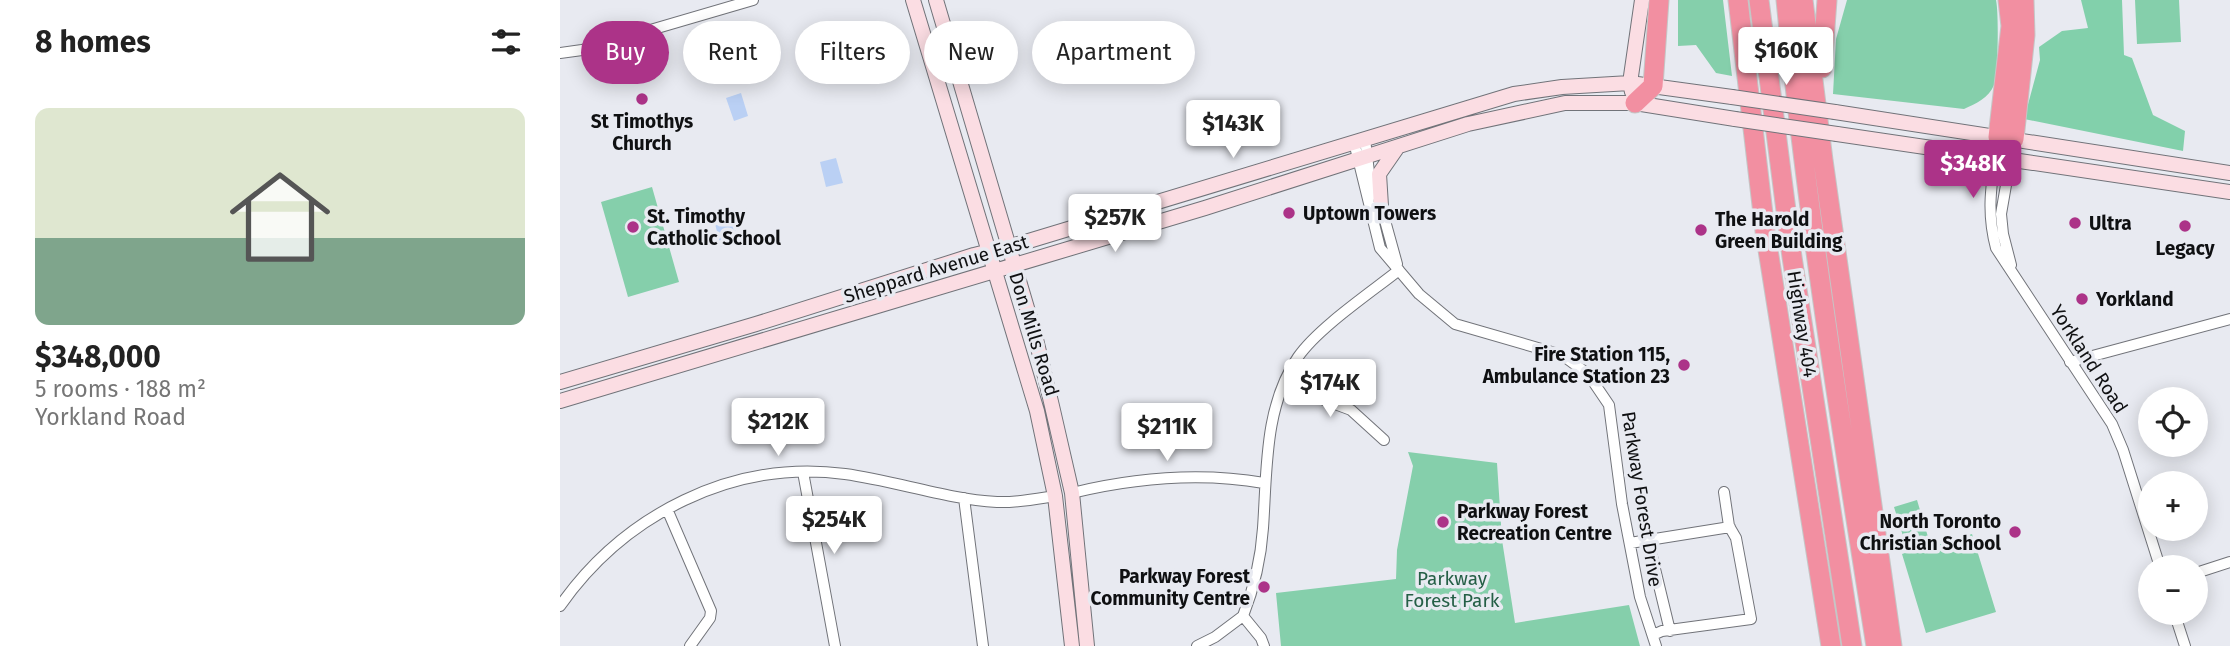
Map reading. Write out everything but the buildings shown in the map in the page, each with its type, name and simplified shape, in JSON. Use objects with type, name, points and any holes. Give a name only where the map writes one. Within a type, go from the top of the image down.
[{"type":"highway","points":[[1635,103],[1653,86],[1660,0]]},
{"type":"highway","points":[[1731,0],[1747,145],[1765,231]]},
{"type":"highway","points":[[1738,0],[1765,231],[1831,646]]},
{"type":"highway","name":"Highway 404","points":[[1759,0],[1792,257],[1852,646]]},
{"type":"highway","name":"Highway 404","points":[[1786,0],[1815,253],[1876,646]]},
{"type":"highway","points":[[1803,0],[1892,646]]},
{"type":"highway","points":[[1823,160],[1822,46],[1827,0]]},
{"type":"highway","points":[[2006,138],[2011,26],[2008,0]]},
{"type":"highway","points":[[2006,138],[2025,35],[2024,0]]},
{"type":"highway","points":[[1805,493],[1822,646]]},
{"type":"highway","points":[[1884,575],[1899,646]]},
{"type":"main road","name":"Don Mills Road","points":[[913,0],[1037,411],[1055,495],[1072,646]]},
{"type":"main road","name":"Don Mills Road","points":[[936,0],[1035,335],[1072,493],[1087,646]]},
{"type":"main road","points":[[1635,103],[1630,83],[1642,0]]},
{"type":"main road","name":"Sheppard Avenue East","points":[[560,382],[989,250],[1022,243],[1514,94],[1562,87],[1630,83],[2230,173]]},
{"type":"main road","name":"Sheppard Avenue East","points":[[560,401],[995,272],[1468,124],[1565,103],[1635,103],[2230,192]]},
{"type":"main road","points":[[1381,206],[1379,174],[1398,147]]},
{"type":"street","points":[[560,52],[582,50],[753,0]]},
{"type":"street","points":[[2006,138],[2002,158],[2001,214],[2012,271]]},
{"type":"street","points":[[2006,138],[2002,158],[1991,177],[1989,224],[1996,248],[2012,271]]},
{"type":"street","name":"Parkway Forest Drive","points":[[1359,141],[1380,248],[1419,294],[1455,324],[1562,355],[1588,374],[1609,405],[1622,503],[1640,597],[1654,640]]},
{"type":"street","name":"Parkway Forest Drive","points":[[1363,158],[1381,206],[1399,270]]},
{"type":"street","points":[[1197,646],[1214,638],[1243,616],[1252,594],[1263,530],[1264,484],[1272,422],[1284,385],[1297,358],[1310,342],[1399,270]]},
{"type":"street","name":"Yorkland Road","points":[[2012,271],[2112,424],[2123,450],[2156,555]]},
{"type":"street","points":[[2070,362],[2230,319]]},
{"type":"street","points":[[1284,385],[1351,410],[1384,440]]},
{"type":"street","points":[[560,606],[606,551],[667,509],[704,492],[742,480],[803,472],[846,474],[964,498],[998,502],[1020,502],[1055,495]]},
{"type":"street","points":[[803,472],[835,646]]},
{"type":"street","points":[[1072,493],[1151,479],[1195,478],[1264,484]]},
{"type":"street","points":[[1654,640],[1670,631],[1751,619],[1736,538],[1730,527],[1724,492]]},
{"type":"street","points":[[964,498],[983,646]]},
{"type":"street","points":[[667,509],[711,611],[710,618],[690,646]]},
{"type":"street","points":[[1630,542],[1730,527]]},
{"type":"street","points":[[1648,540],[1670,631]]},
{"type":"street","points":[[2208,569],[2230,562]]},
{"type":"street","points":[[1243,616],[1261,638],[1264,646]]},
{"type":"street","points":[[2178,625],[2185,646]]},
{"type":"green space","points":[[1678,0],[1723,0],[1732,76],[1716,73],[1696,45],[1678,46]]},
{"type":"green space","points":[[1847,0],[1996,0],[1997,57],[1992,90],[1964,109],[1833,94],[1836,39]]},
{"type":"green space","points":[[2081,0],[2122,0],[2124,55],[2132,58],[2153,115],[2185,131],[2183,151],[2024,119],[2040,60],[2039,47],[2062,31],[2088,28]]},
{"type":"green space","points":[[2135,0],[2179,0],[2181,42],[2137,44]]},
{"type":"green space","points":[[652,187],[679,282],[628,297],[601,202]]},
{"type":"green space","name":"Parkway Forest Park","points":[[1408,452],[1497,463],[1502,540],[1515,623],[1629,605],[1640,646],[1281,646],[1276,593],[1396,579],[1397,550],[1413,466]]},
{"type":"green space","points":[[1917,500],[1931,547],[1972,534],[1996,612],[1926,633],[1902,554],[1908,552],[1894,507]]},
{"type":"water","points":[[741,93],[748,116],[734,121],[726,98]]},
{"type":"water","points":[[836,158],[843,183],[826,187],[820,162]]},
{"type":"water","points":[[731,215],[739,243],[721,247],[714,220]]},
{"type":"place","name":"St Timothys Church","points":[[642,99]]},
{"type":"place","name":"Uptown Towers","points":[[1289,213]]},
{"type":"place","name":"Ultra","points":[[2075,223]]},
{"type":"place","name":"Legacy","points":[[2185,226]]},
{"type":"place","name":"St. Timothy Catholic School","points":[[633,227]]},
{"type":"place","name":"The Harold Green Building","points":[[1701,230]]},
{"type":"place","name":"Yorkland","points":[[2082,299]]},
{"type":"place","name":"Fire Station 115, Ambulance Station 23","points":[[1684,365]]},
{"type":"place","name":"Parkway Forest Recreation Centre","points":[[1443,522]]},
{"type":"place","name":"North Toronto Christian School","points":[[2015,532]]},
{"type":"place","name":"Parkway Forest Community Centre","points":[[1264,587]]}]
